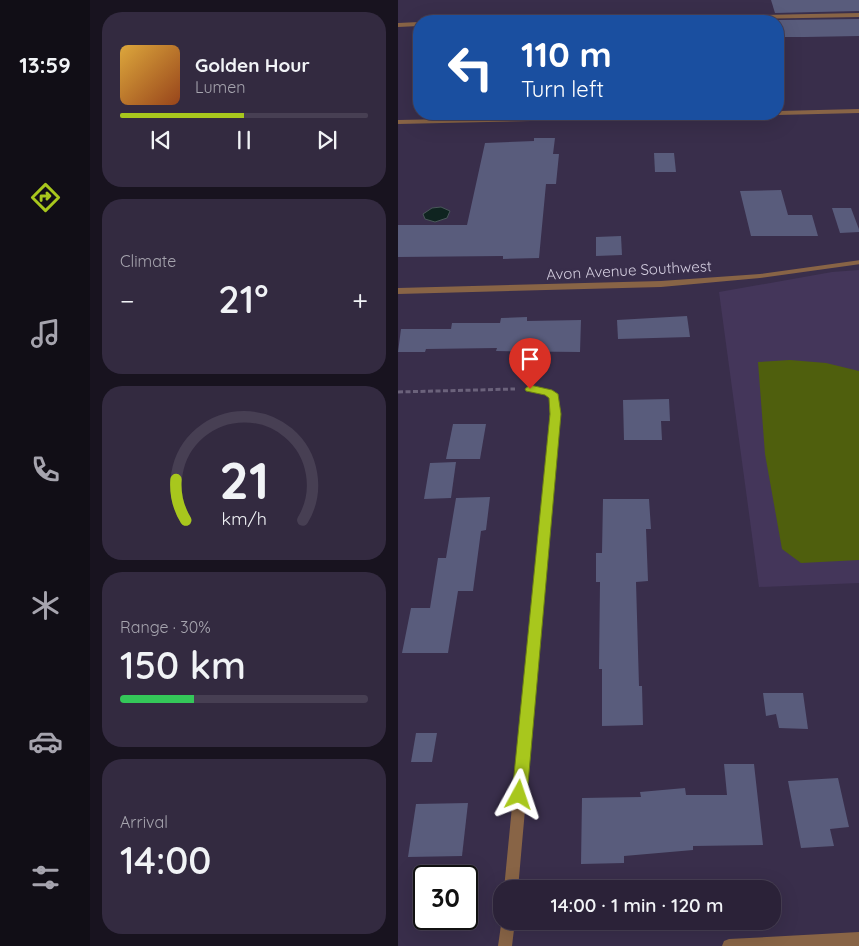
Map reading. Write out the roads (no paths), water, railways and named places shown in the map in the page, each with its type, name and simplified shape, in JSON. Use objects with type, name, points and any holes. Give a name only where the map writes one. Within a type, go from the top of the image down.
[{"type":"street","points":[[784,17],[860,15]]},
{"type":"street","points":[[398,25],[413,24]]},
{"type":"street","points":[[784,113],[860,111]]},
{"type":"street","points":[[398,122],[487,120]]},
{"type":"street","name":"Avon Avenue Southwest","points":[[398,291],[662,284],[760,276],[860,262]]},
{"type":"street","points":[[512,880],[554,424],[554,397],[548,392],[530,389]]},
{"type":"street","points":[[505,946],[507,930]]},
{"type":"street","points":[[729,946],[860,939]]}]
